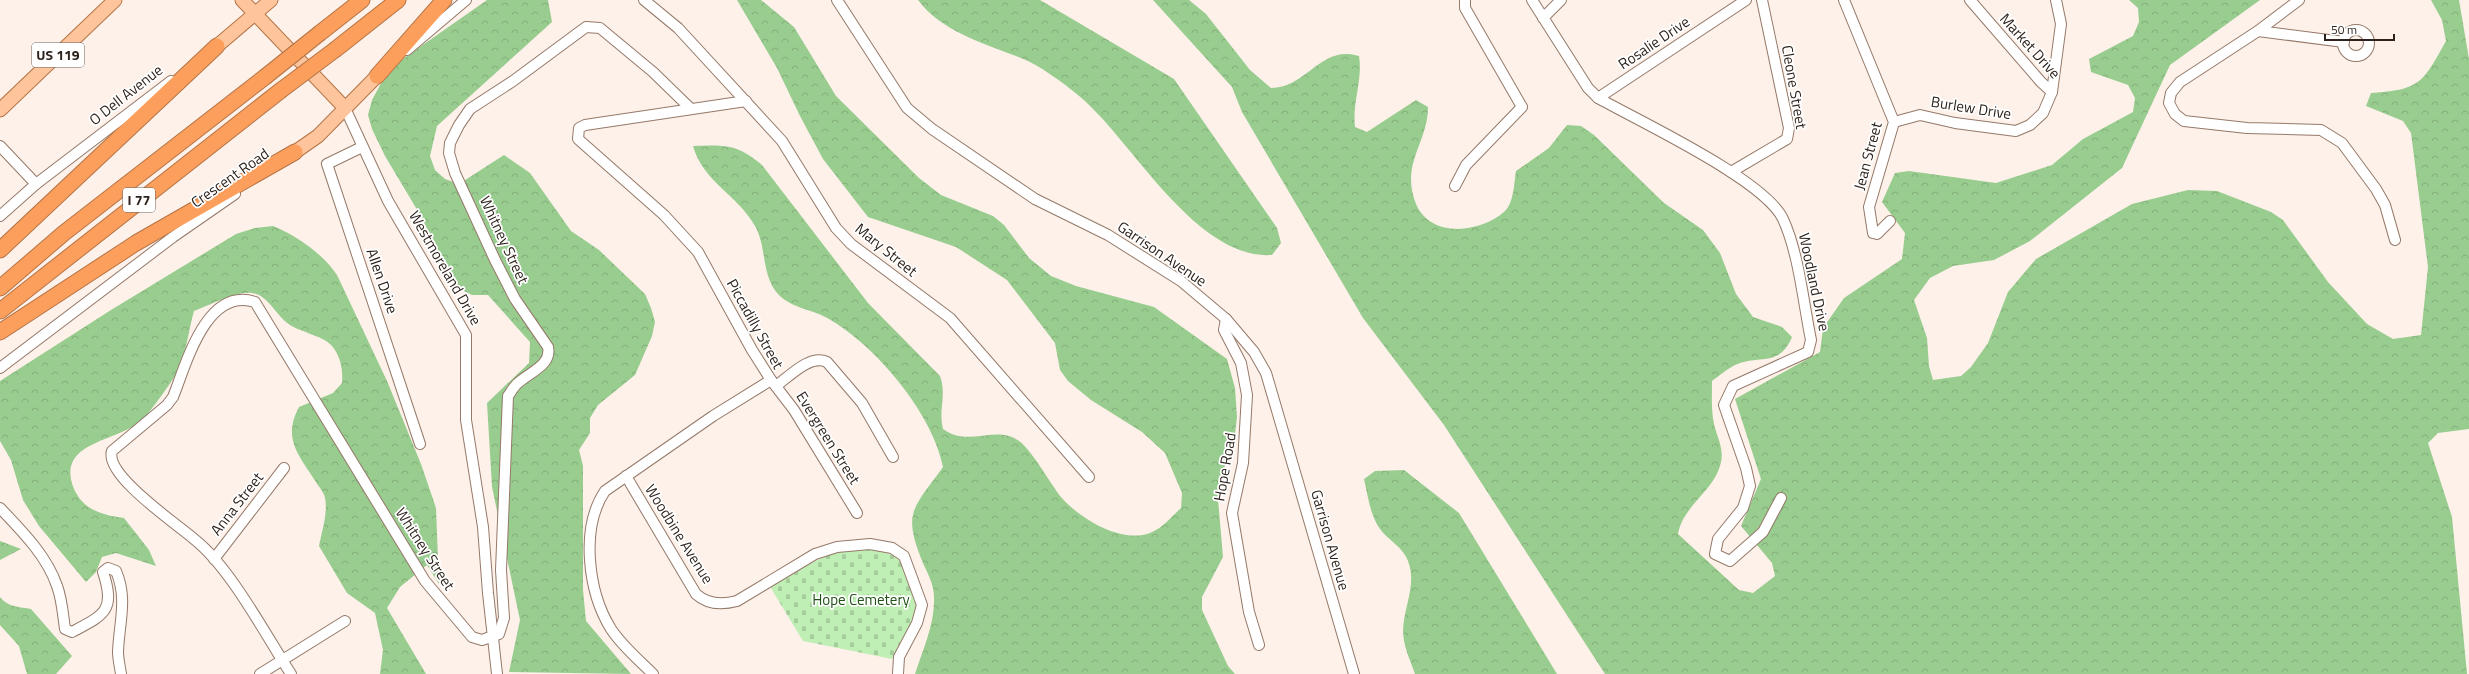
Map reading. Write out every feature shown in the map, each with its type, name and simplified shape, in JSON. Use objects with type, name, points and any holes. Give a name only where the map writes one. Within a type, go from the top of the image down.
[{"type":"highway","name":"I 77","points":[[0,288],[64,233],[362,0]]},
{"type":"highway","name":"I 77","points":[[0,311],[398,0]]},
{"type":"highway","points":[[377,76],[444,0]]},
{"type":"highway","points":[[0,250],[217,46]]},
{"type":"highway","points":[[0,332],[136,243],[295,152]]},
{"type":"main road","name":"US 119","points":[[0,110],[115,0]]},
{"type":"main road","name":"Westmoreland Drive","points":[[242,0],[345,108]]},
{"type":"main road","name":"O Dell Avenue","points":[[217,46],[271,0]]},
{"type":"main road","name":"Crescent Road","points":[[295,152],[318,136],[377,76]]},
{"type":"street","name":"Crescent Road","points":[[377,76],[466,0]]},
{"type":"street","name":"Mary Street","points":[[644,0],[678,28],[782,141],[836,228],[851,244],[950,318],[1089,477]]},
{"type":"street","name":"Garrison Avenue","points":[[836,0],[907,108],[932,129],[1035,199],[1108,235],[1181,281],[1226,319],[1254,352],[1266,373],[1354,674]]},
{"type":"street","points":[[1455,186],[1466,165],[1522,107],[1465,8],[1465,0]]},
{"type":"street","name":"Woodland Drive","points":[[1532,0],[1588,88],[1598,98],[1731,172],[1753,188],[1782,217],[1791,238],[1811,340],[1808,352],[1733,386],[1724,405],[1746,468],[1750,486],[1743,508],[1718,539],[1715,554],[1730,561],[1736,556],[1763,532],[1781,498]]},
{"type":"street","points":[[1543,18],[1561,0]]},
{"type":"street","name":"Cleone Street","points":[[1731,172],[1787,139],[1789,128],[1762,0]]},
{"type":"street","name":"Jean Street","points":[[1844,0],[1894,122],[1869,208],[1873,233],[1877,234],[1890,220]]},
{"type":"street","name":"Market Drive","points":[[1970,0],[2041,82],[2052,92]]},
{"type":"street","name":"Burlew Drive","points":[[1894,122],[1920,115],[1955,123],[2016,131],[2030,125],[2043,113],[2052,92],[2061,24],[2056,0]]},
{"type":"street","points":[[2299,0],[2258,31],[2180,82],[2171,93],[2169,103],[2175,114],[2184,121],[2247,128],[2321,130],[2342,143],[2376,189],[2385,205],[2395,240]]},
{"type":"street","name":"Rosalie Drive","points":[[1598,98],[1742,1]]},
{"type":"street","name":"Whitney Street","points":[[291,674],[204,546],[130,488],[110,456],[112,451],[170,401],[196,340],[213,312],[235,301],[246,299],[255,302],[425,581],[472,637],[482,640],[492,638],[499,634],[504,618],[501,570],[508,396],[516,384],[546,362],[550,354],[548,346],[514,299],[495,260],[455,172],[449,153],[450,142],[458,125],[470,109],[513,81],[586,27],[593,26],[600,28],[653,72],[690,108]]},
{"type":"street","points":[[2258,31],[2344,42]]},
{"type":"street","name":"O Dell Avenue","points":[[0,216],[36,184],[217,46]]},
{"type":"street","name":"Piccadilly Street","points":[[653,674],[611,629],[600,605],[590,560],[593,515],[599,499],[605,491],[713,416],[774,383],[698,252],[664,215],[578,138],[579,128],[585,125],[690,108],[746,101]]},
{"type":"street","name":"Westmoreland Drive","points":[[345,108],[388,201],[466,335],[466,420],[483,527],[492,638],[497,674]]},
{"type":"street","points":[[0,146],[36,184]]},
{"type":"street","name":"Allen Drive","points":[[362,147],[327,164],[420,444]]},
{"type":"street","name":"Crescent Road","points":[[0,368],[173,237],[295,152]]},
{"type":"street","name":"Hope Road","points":[[1226,319],[1224,330],[1241,363],[1247,395],[1243,463],[1232,513],[1249,612],[1259,645]]},
{"type":"street","points":[[774,383],[812,360],[820,359],[827,362],[862,403],[893,456]]},
{"type":"street","name":"Evergreen Street","points":[[774,383],[794,410],[857,513]]},
{"type":"street","name":"Anna Street","points":[[214,559],[284,468]]},
{"type":"street","name":"Woodbine Avenue","points":[[626,476],[696,594],[702,600],[726,604],[737,601],[815,554],[837,547],[870,544],[892,548],[904,556],[922,605],[917,622],[899,657],[898,674]]},
{"type":"street","points":[[0,508],[27,538],[47,565],[58,586],[66,629],[72,632],[100,617],[107,606],[109,596],[103,572],[108,568],[116,571],[122,585],[124,603],[118,653],[121,674]]},
{"type":"street","points":[[260,674],[345,620]]},
{"type":"green space","points":[[487,0],[548,0],[552,22],[437,126],[430,156],[435,170],[445,179],[459,184],[504,155],[530,173],[571,231],[599,250],[645,294],[655,322],[652,336],[635,375],[598,405],[590,418],[590,433],[579,450],[583,466],[583,590],[586,621],[631,674],[509,672],[520,620],[492,487],[487,403],[529,363],[530,342],[488,295],[472,295],[458,288],[419,213],[385,156],[372,129],[368,115],[372,100],[386,74],[397,63]]},
{"type":"green space","points":[[737,0],[761,0],[794,27],[836,96],[919,178],[941,195],[993,216],[1004,225],[1029,258],[1051,276],[1076,286],[1154,307],[1227,359],[1235,388],[1237,417],[1235,434],[1223,472],[1218,499],[1223,557],[1202,597],[1202,610],[1228,666],[1235,674],[915,674],[931,627],[934,607],[934,593],[929,575],[917,546],[912,521],[918,502],[943,467],[928,425],[900,383],[865,346],[847,331],[829,319],[796,306],[778,294],[766,270],[759,234],[755,226],[740,205],[713,179],[705,169],[698,159],[693,146],[713,145],[737,149],[762,165],[868,303],[940,376],[943,390],[941,415],[943,429],[953,434],[963,436],[972,437],[1001,435],[1010,436],[1019,441],[1029,451],[1061,497],[1069,505],[1089,521],[1114,532],[1126,535],[1139,535],[1155,531],[1181,508],[1182,493],[1165,453],[1142,432],[1091,400],[1068,381],[1060,370],[1055,343],[1007,280],[956,247],[868,217],[823,159],[777,68]]},
{"type":"green space","points":[[918,0],[1040,0],[1174,79],[1277,228],[1281,243],[1272,255],[1245,252],[1220,240],[1195,222],[1172,199],[1109,126],[1070,88],[1052,75],[1028,61],[984,44],[954,30],[928,12]]},
{"type":"green space","points":[[1153,0],[1189,0],[1206,14],[1250,70],[1271,88],[1284,86],[1295,81],[1334,56],[1346,54],[1359,56],[1360,74],[1354,118],[1355,127],[1367,132],[1416,100],[1428,107],[1427,120],[1416,154],[1411,177],[1412,190],[1416,204],[1423,215],[1433,223],[1444,227],[1457,229],[1470,228],[1483,224],[1505,211],[1510,203],[1516,171],[1549,148],[1567,125],[1581,126],[1594,135],[1664,203],[1703,230],[1720,253],[1736,294],[1753,317],[1782,327],[1792,337],[1787,347],[1775,357],[1753,360],[1735,365],[1712,381],[1712,413],[1722,452],[1721,462],[1718,472],[1686,515],[1678,534],[1739,590],[1753,593],[1775,576],[1772,563],[1741,526],[1761,479],[1735,399],[1820,352],[1823,328],[1844,298],[1902,259],[1905,233],[1882,202],[1895,173],[1909,171],[1996,183],[2052,165],[2083,139],[2133,112],[2135,98],[2128,85],[2091,72],[2089,59],[2133,36],[2139,22],[2138,8],[2129,0],[2260,0],[2170,65],[2122,168],[2030,241],[1994,260],[1953,266],[1930,278],[1914,300],[1927,338],[1929,366],[1933,380],[1961,376],[1971,367],[1988,343],[2008,292],[2036,259],[2132,204],[2188,190],[2217,191],[2271,212],[2283,220],[2328,282],[2367,324],[2393,339],[2421,335],[2428,267],[2411,133],[2403,121],[2366,106],[2371,93],[2388,92],[2411,86],[2425,75],[2432,66],[2446,41],[2442,20],[2431,0],[2459,0],[2469,59],[2469,429],[2438,433],[2428,443],[2452,517],[2467,674],[1605,674],[1444,425],[1363,318],[1242,112],[1232,87]]},
{"type":"green space","points":[[273,226],[309,246],[325,260],[337,275],[387,381],[421,464],[436,508],[439,584],[427,565],[400,587],[387,608],[426,674],[380,674],[383,650],[375,613],[347,593],[319,546],[325,516],[325,498],[323,492],[299,455],[292,438],[292,428],[294,418],[299,407],[333,393],[342,383],[342,368],[338,355],[328,342],[286,322],[262,297],[257,294],[239,294],[194,311],[181,364],[175,376],[143,420],[136,426],[86,448],[77,455],[72,464],[70,475],[74,489],[78,496],[95,511],[124,518],[149,550],[156,566],[116,553],[102,557],[96,572],[86,582],[39,526],[23,500],[11,460],[0,441],[0,381],[111,310],[236,234],[255,228]]},
{"type":"green space","points":[[1404,470],[1459,513],[1557,674],[1415,674],[1405,647],[1403,636],[1404,621],[1411,587],[1408,561],[1403,552],[1383,533],[1377,524],[1370,505],[1364,479],[1375,471]]},
{"type":"green space","points":[[0,541],[21,549],[0,560]]},
{"type":"green space","name":"Hope Cemetery","points":[[879,549],[894,556],[902,562],[917,605],[910,627],[892,659],[803,641],[769,585],[837,550]]},
{"type":"green space","points":[[0,597],[10,605],[31,609],[72,656],[56,674],[27,674],[19,646],[0,625]]}]
